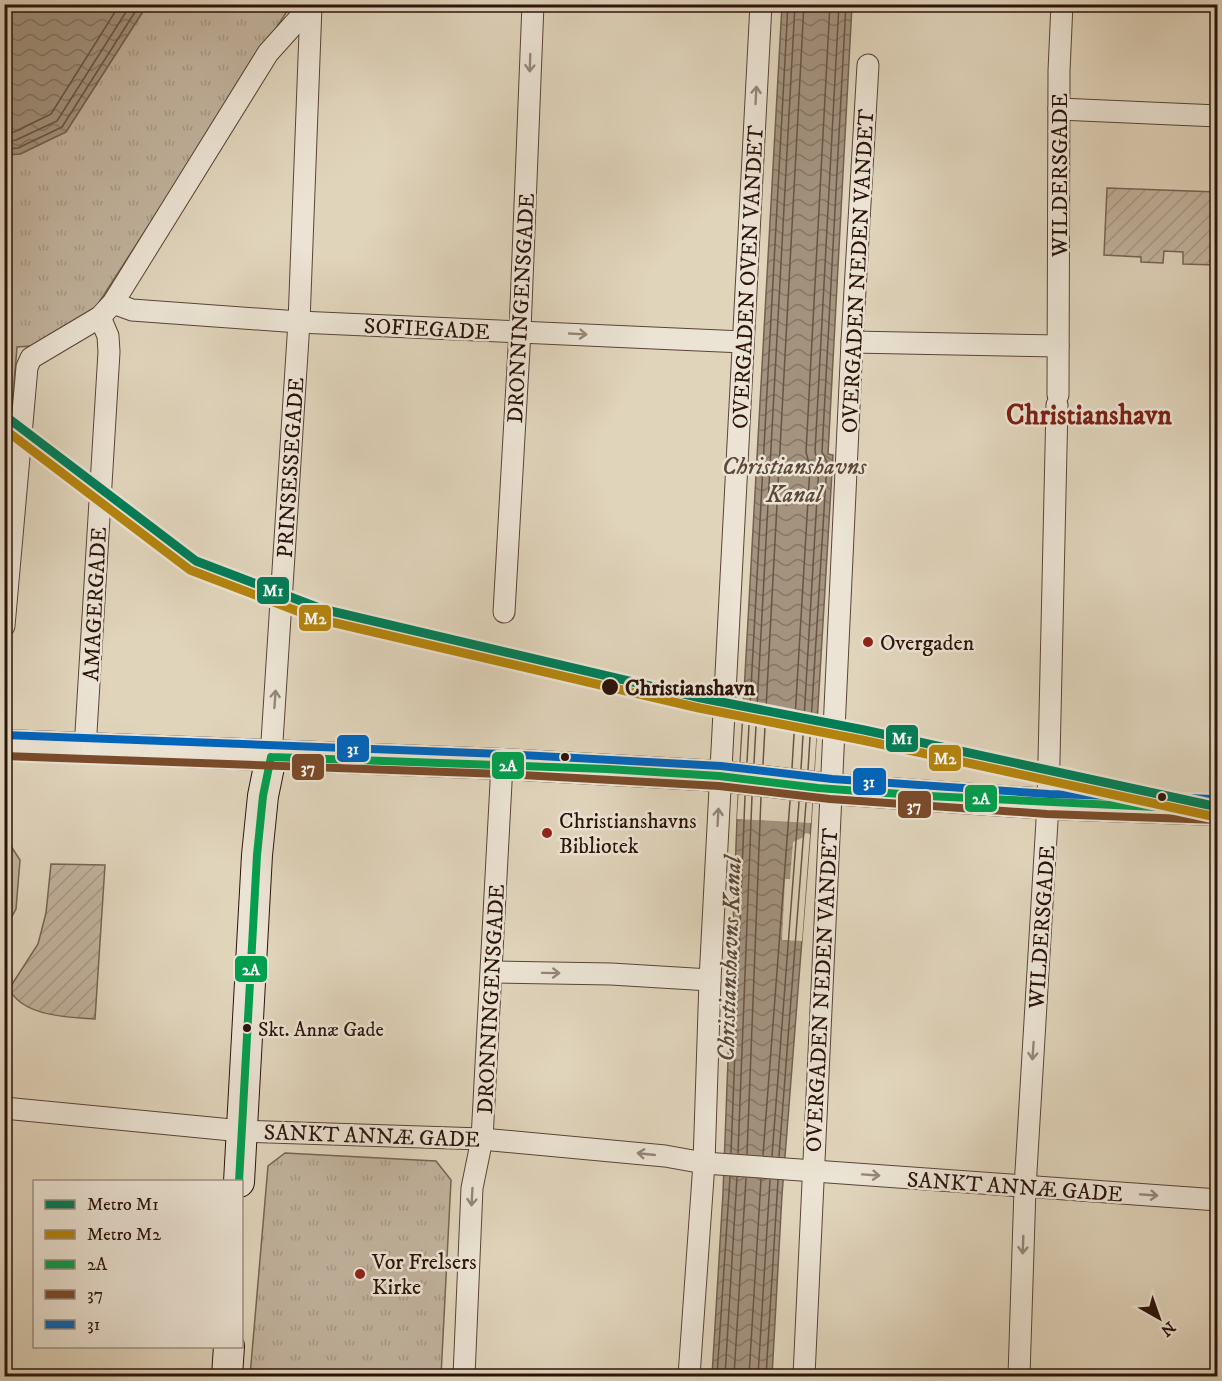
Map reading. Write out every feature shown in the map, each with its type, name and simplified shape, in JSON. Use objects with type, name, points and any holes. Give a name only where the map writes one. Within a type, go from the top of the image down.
[{"type":"street","name":"DRONNINGENSGADE","points":[[504,612],[520,331],[533,4]]},
{"type":"street","name":"OVERGADEN OVEN VANDET","points":[[689,1377],[704,1163],[710,980],[728,777],[743,342],[760,4]]},
{"type":"street","name":"WILDERSGADE","points":[[1019,1377],[1024,1188],[1048,804],[1058,346],[1062,4]]},
{"type":"street","points":[[4,626],[27,367],[31,358],[106,310],[268,53],[312,5]]},
{"type":"street","name":"PRINSESSEGADE","points":[[239,1180],[257,855],[263,796],[271,757],[299,322],[312,5]]},
{"type":"street","name":"OVERGADEN NEDEN VANDET","points":[[804,1377],[827,789],[868,65]]},
{"type":"street","points":[[1059,109],[1218,116]]},
{"type":"street","name":"SOFIEGADE","points":[[106,310],[299,322],[743,342]]},
{"type":"street","name":"AMAGERGADE","points":[[85,749],[109,352],[106,310]]},
{"type":"street","points":[[852,342],[1058,346]]},
{"type":"street","points":[[4,745],[271,757],[502,764],[728,777],[827,789],[1048,804],[1218,810]]},
{"type":"street","name":"DRONNINGENSGADE","points":[[464,1377],[472,1188],[482,1139],[493,972],[502,764]]},
{"type":"street","points":[[493,972],[612,974],[710,980]]},
{"type":"street","name":"SANKT ANNÆ GADE","points":[[4,1108],[242,1131],[482,1139],[665,1156],[704,1163],[1024,1188],[1218,1200]]},
{"type":"street","points":[[227,1377],[229,1348]]},
{"type":"green space","points":[[147,5],[291,5],[96,307],[31,346],[17,347],[5,493],[5,155],[20,154],[66,132]]},
{"type":"green space","points":[[1107,188],[1217,192],[1216,265],[1183,264],[1183,252],[1164,251],[1163,263],[1141,262],[1141,257],[1104,255]]},
{"type":"green space","points":[[5,837],[20,860],[16,909],[5,929]]},
{"type":"green space","points":[[51,864],[105,865],[95,1019],[60,1016],[36,1010],[16,998],[9,989],[38,944],[46,913]]},
{"type":"green space","points":[[285,1153],[436,1161],[451,1180],[441,1376],[250,1376],[268,1166]]},
{"type":"water","points":[[4,5],[147,5],[66,132],[20,154],[5,155]]},
{"type":"water","name":"Christianshavns Kanal","points":[[782,5],[852,5],[828,454],[833,455],[811,824],[782,1195],[772,1376],[712,1376],[723,1193],[737,819]]},
{"type":"pier","points":[[744,710],[817,726],[811,823],[737,819]]},
{"type":"pier","points":[[805,833],[810,834],[802,941],[782,940],[785,879],[790,879],[793,842],[804,837]]},
{"type":"metro line","name":"M1","points":[[4,415],[196,561],[322,609],[701,698],[864,730],[1218,807]]},
{"type":"metro line","name":"M2","points":[[4,429],[190,570],[318,619],[699,708],[862,740],[1216,817]]},
{"type":"transit line","name":"31","points":[[4,735],[503,754],[721,766],[832,779],[1049,794],[1218,799]]},
{"type":"transit line","name":"37","points":[[4,756],[502,774],[719,786],[830,799],[1047,814],[1218,820]]},
{"type":"transit line","name":"2A","points":[[271,757],[607,769],[719,776],[818,788],[928,796],[1218,810]]},
{"type":"transit line","name":"2A","points":[[239,1180],[257,855],[263,796],[271,757]]},
{"type":"place","name":"Overgaden","points":[[868,642]]},
{"type":"place","name":"Christianshavn","points":[[610,687]]},
{"type":"place","name":"Christianshavns Bibliotek","points":[[547,833]]},
{"type":"place","name":"Skt. Annæ Gade","points":[[247,1028]]},
{"type":"place","name":"Vor Frelsers Kirke","points":[[360,1274]]},
{"type":"district","name":"Christianshavn","points":[[1089,414]]}]
